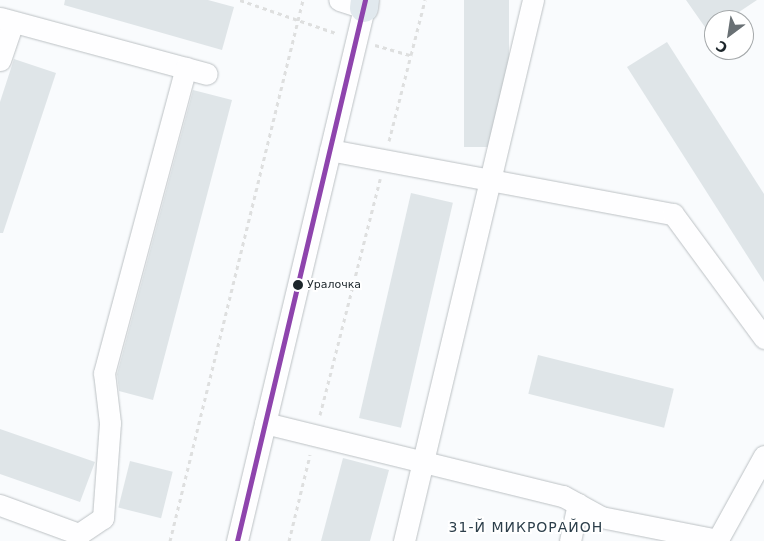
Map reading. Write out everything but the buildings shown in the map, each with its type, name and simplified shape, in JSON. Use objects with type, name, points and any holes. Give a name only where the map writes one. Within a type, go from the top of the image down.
[{"type":"street","points":[[404,541],[533,0]]},
{"type":"street","points":[[237,541],[356,39],[356,3]]},
{"type":"street","points":[[0,60],[7,20],[208,74]]},
{"type":"street","points":[[0,505],[78,538],[103,518],[110,423],[104,373],[186,68]]},
{"type":"street","points":[[330,150],[673,214],[764,338]]},
{"type":"street","points":[[265,423],[563,496],[601,517],[717,541],[764,456]]},
{"type":"street","points":[[570,541],[578,504]]},
{"type":"path","points":[[240,0],[298,21],[411,55]]},
{"type":"path","points":[[170,541],[303,0]]},
{"type":"path","points":[[289,541],[425,0]]},
{"type":"transit line","points":[[237,541],[365,0]]},
{"type":"place","name":"Уралочка","points":[[298,285]]},
{"type":"district","name":"31-Й МИКРОРАЙОН","points":[[526,527]]}]
